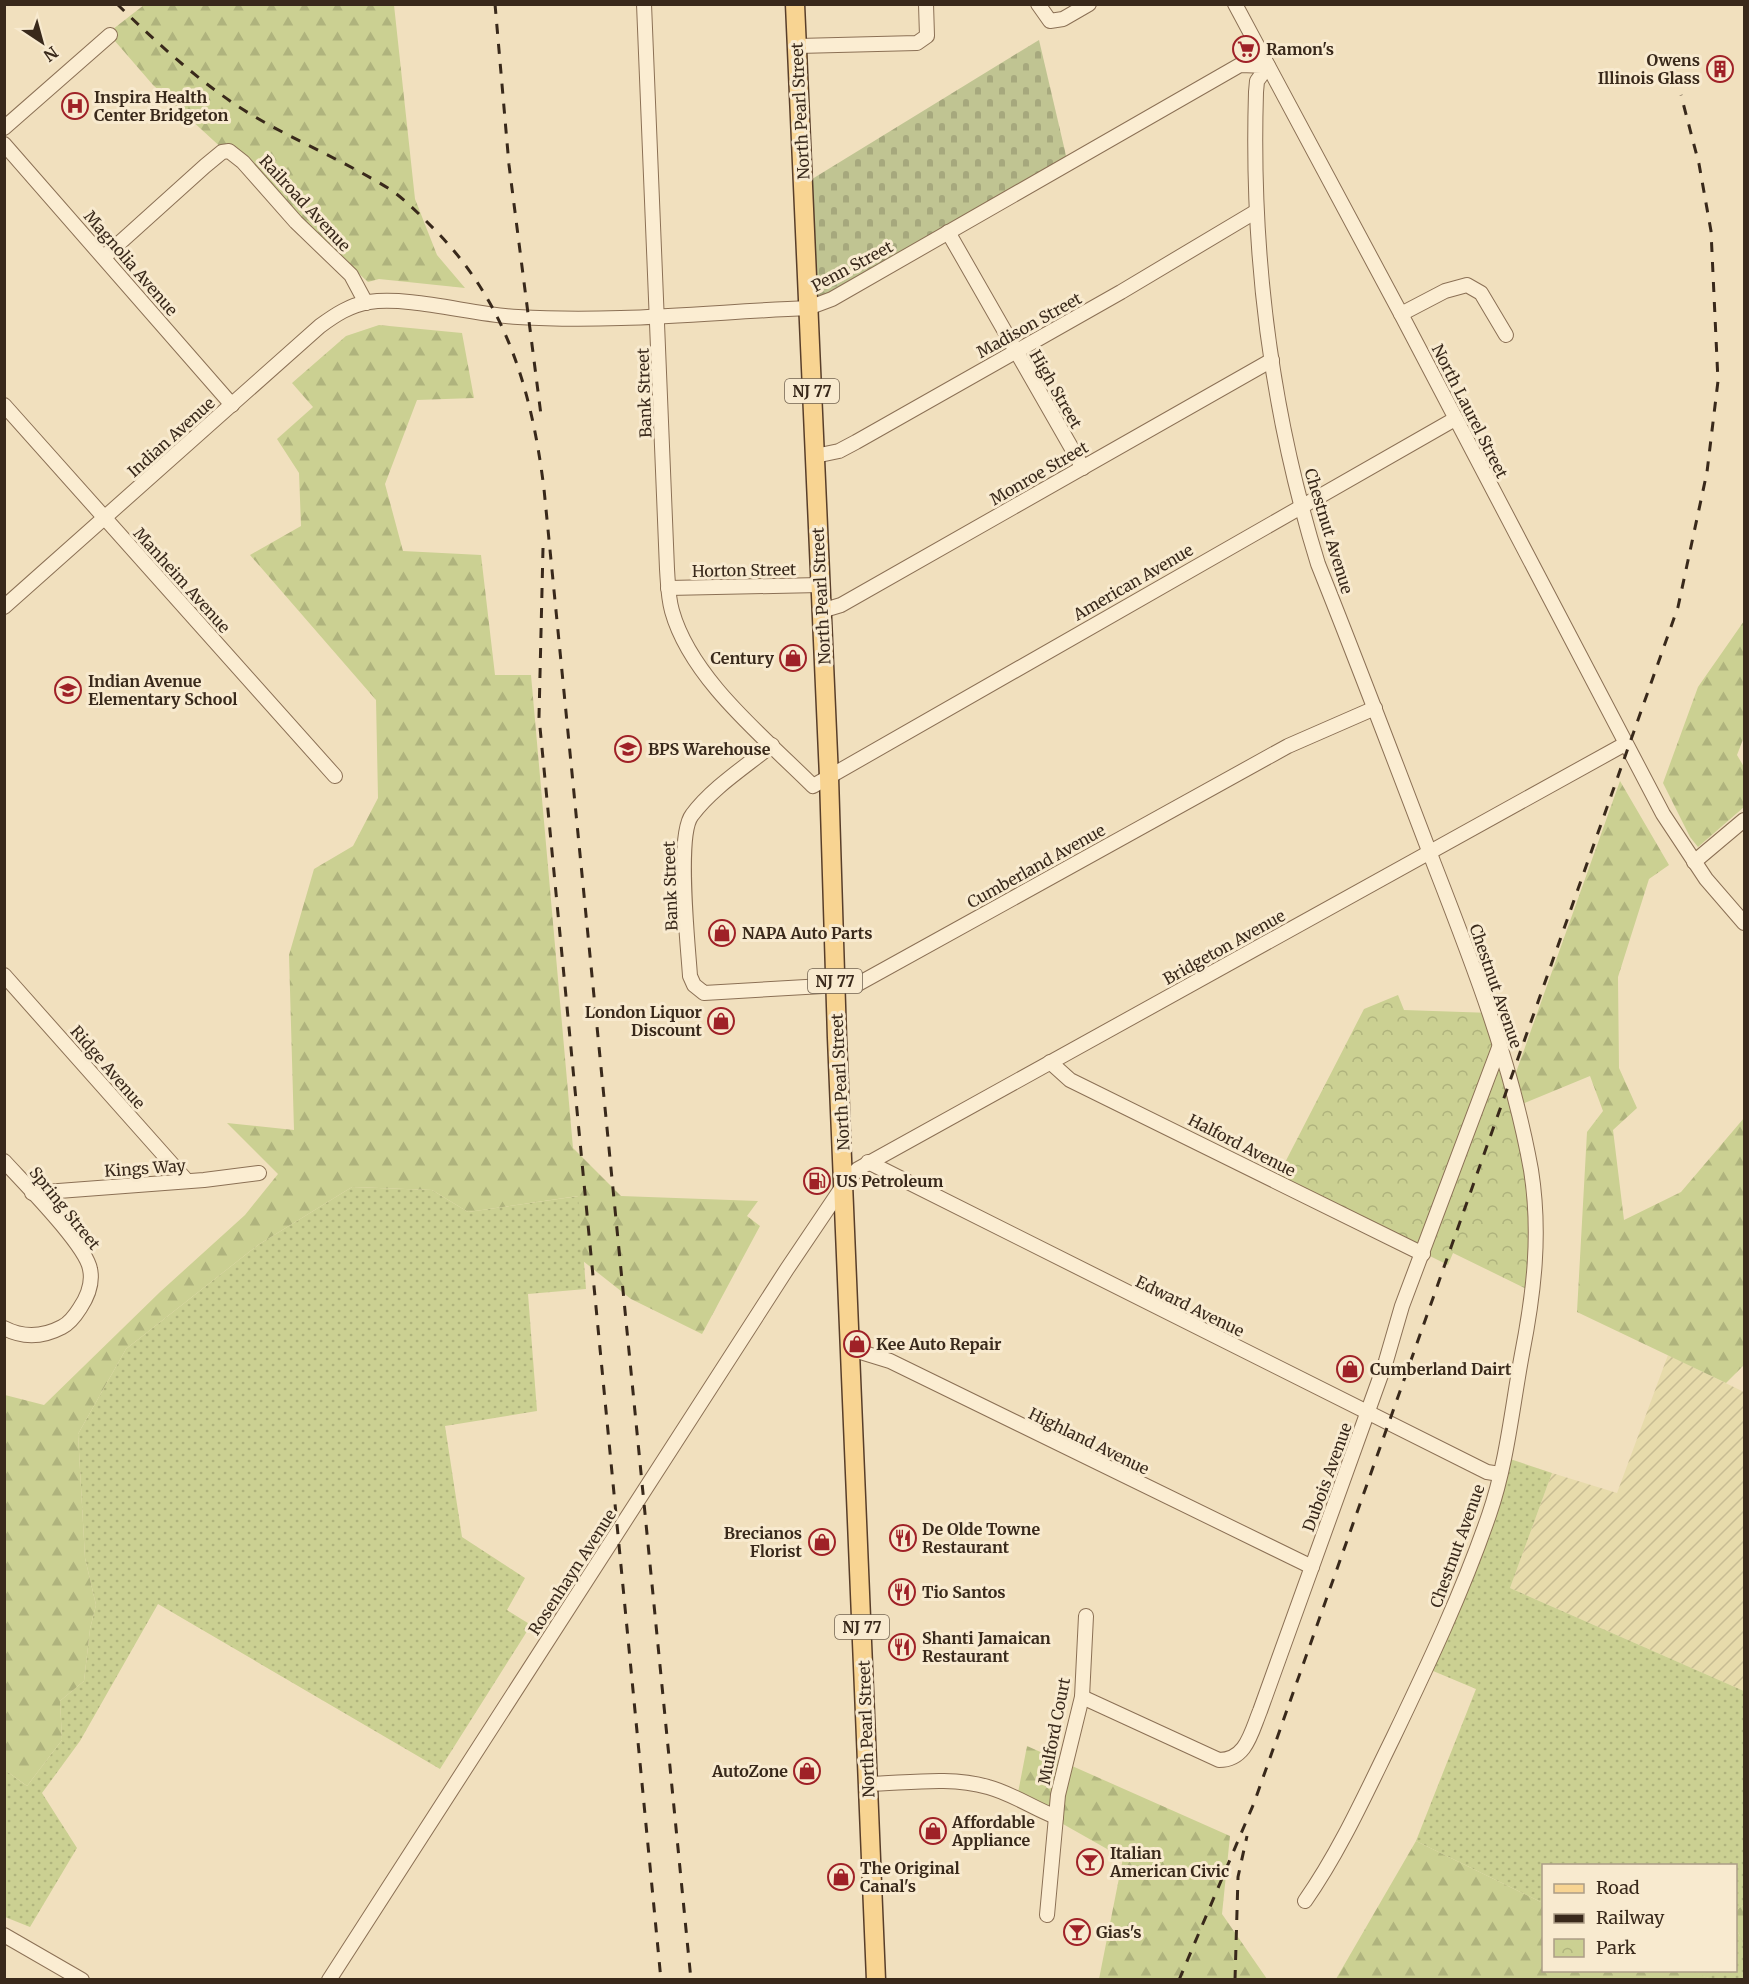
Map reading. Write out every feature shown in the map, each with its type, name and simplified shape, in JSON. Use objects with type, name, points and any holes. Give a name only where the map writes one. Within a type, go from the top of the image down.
[{"type":"main road","name":"North Pearl Street","points":[[795,4],[829,777],[835,987],[876,1980]]},
{"type":"street","name":"Bank Street","points":[[644,4],[668,588],[677,625],[694,657],[735,707],[813,786],[829,777]]},
{"type":"street","points":[[798,46],[917,43],[927,36],[926,4]]},
{"type":"street","points":[[1038,4],[1050,21],[1063,18],[1089,4]]},
{"type":"street","name":"North Laurel Street","points":[[1235,4],[1674,833],[1694,862],[1744,923]]},
{"type":"street","points":[[4,128],[110,35]]},
{"type":"street","name":"Penn Street","points":[[366,303],[395,302],[517,317],[579,319],[808,308],[832,299],[1240,65],[1268,66]]},
{"type":"street","name":"Chestnut Avenue","points":[[1268,66],[1257,81],[1256,92],[1257,250],[1272,360],[1300,505],[1318,564],[1478,978],[1500,1045],[1520,1118],[1531,1173],[1536,1219],[1535,1286],[1500,1474],[1489,1514],[1471,1564],[1426,1668],[1358,1809],[1305,1901]]},
{"type":"street","name":"Magnolia Avenue","points":[[4,144],[232,405]]},
{"type":"street","name":"Railroad Avenue","points":[[104,257],[208,164],[226,151],[243,162],[296,222],[351,275],[366,303]]},
{"type":"street","name":"Madison Street","points":[[815,456],[839,451],[856,442],[1255,212]]},
{"type":"street","name":"High Street","points":[[948,232],[1083,468]]},
{"type":"street","points":[[1401,314],[1445,291],[1467,285],[1481,293],[1506,335]]},
{"type":"street","name":"Indian Avenue","points":[[4,607],[333,317],[366,303]]},
{"type":"street","name":"Monroe Street","points":[[821,611],[841,605],[1272,360]]},
{"type":"street","name":"Manheim Avenue","points":[[4,405],[335,776]]},
{"type":"street","name":"American Avenue","points":[[829,777],[1300,505],[1455,419]]},
{"type":"street","name":"Horton Street","points":[[668,588],[820,585]]},
{"type":"street","name":"Cumberland Avenue","points":[[698,990],[714,994],[858,984],[1288,746],[1375,708]]},
{"type":"street","name":"Bridgeton Avenue","points":[[844,1184],[868,1162],[1625,744]]},
{"type":"street","name":"Bank Street","points":[[698,990],[690,976],[684,848],[686,825],[706,800],[772,745]]},
{"type":"street","points":[[1694,862],[1744,820]]},
{"type":"street","name":"Ridge Avenue","points":[[4,975],[187,1181]]},
{"type":"street","name":"Dubois Avenue","points":[[1082,1697],[1219,1760],[1234,1758],[1244,1749],[1500,1045]]},
{"type":"street","name":"Halford Avenue","points":[[1050,1062],[1070,1080],[1423,1254]]},
{"type":"street","name":"Spring Street","points":[[4,1161],[80,1249],[90,1267],[89,1290],[77,1313],[65,1326],[45,1334],[20,1335],[4,1328]]},
{"type":"street","name":"Edward Avenue","points":[[868,1162],[1487,1472],[1500,1474]]},
{"type":"street","name":"Kings Way","points":[[32,1193],[259,1173]]},
{"type":"street","name":"Rosenhayn Avenue","points":[[329,1980],[844,1184]]},
{"type":"street","name":"Highland Avenue","points":[[851,1349],[890,1361],[1312,1567]]},
{"type":"street","name":"Mulford Court","points":[[1047,1915],[1063,1765],[1082,1697],[1086,1616]]},
{"type":"street","points":[[868,1784],[953,1780],[991,1788],[1056,1817]]},
{"type":"street","points":[[4,1935],[82,1980]]},
{"type":"shaded area","points":[[1668,1355],[1744,1392],[1744,1691],[1510,1588],[1552,1473],[1617,1493]]},
{"type":"green space","points":[[144,5],[394,5],[415,199],[437,255],[465,288],[379,279],[368,282],[153,85],[108,33]]},
{"type":"green space","points":[[1039,40],[1068,164],[808,308],[804,184]]},
{"type":"green space","points":[[379,325],[462,333],[474,398],[417,400],[385,484],[403,551],[481,555],[495,675],[531,675],[573,1148],[621,1196],[758,1201],[747,1216],[760,1226],[702,1334],[631,1299],[583,1261],[578,1196],[468,1212],[432,1190],[352,1187],[258,1245],[126,1349],[78,1434],[85,1558],[96,1605],[90,1629],[84,1681],[60,1701],[62,1740],[27,1786],[5,1770],[5,1395],[44,1405],[160,1292],[245,1215],[278,1174],[227,1123],[294,1130],[289,955],[314,869],[353,846],[378,798],[376,700],[250,555],[301,526],[299,473],[277,439],[313,407],[292,383],[346,336]]},
{"type":"green space","points":[[1744,621],[1744,737],[1737,755],[1744,767],[1744,807],[1698,847],[1690,837],[1663,783],[1698,687]]},
{"type":"green space","points":[[1620,781],[1669,865],[1649,879],[1618,977],[1619,1068],[1637,1108],[1613,1130],[1624,1220],[1681,1192],[1744,1118],[1744,1365],[1726,1383],[1577,1312],[1587,1132],[1603,1111],[1590,1076],[1522,1104],[1514,1078]]},
{"type":"green space","points":[[1398,995],[1404,1010],[1492,1013],[1522,1104],[1537,1294],[1453,1253],[1448,1265],[1276,1180],[1364,1009]]},
{"type":"green space","points":[[352,1187],[432,1190],[468,1212],[579,1196],[586,1289],[528,1294],[537,1411],[445,1426],[462,1537],[525,1578],[507,1610],[531,1625],[440,1769],[158,1604],[80,1741],[42,1793],[77,1848],[30,1927],[5,1917],[5,1770],[27,1786],[62,1740],[60,1701],[84,1681],[90,1629],[96,1605],[85,1558],[78,1434],[126,1349],[258,1245]]},
{"type":"green space","points":[[1507,1458],[1552,1473],[1510,1588],[1744,1691],[1744,1904],[1737,1910],[1737,1864],[1542,1864],[1542,1903],[1416,1841],[1476,1689],[1426,1668]]},
{"type":"green space","points":[[1027,1746],[1230,1836],[1222,1914],[1267,1979],[1099,1979],[1123,1858],[1017,1798]]},
{"type":"green space","points":[[1416,1841],[1542,1903],[1542,1972],[1692,1972],[1712,1979],[1336,1979]]},
{"type":"green space","points":[[1744,1904],[1744,1945],[1737,1930],[1737,1910]]},
{"type":"green space","points":[[1737,1930],[1744,1945],[1744,1979],[1712,1979],[1689,1972],[1737,1972]]},
{"type":"railway","points":[[117,4],[206,84],[239,107],[391,190],[415,210],[462,261],[482,290],[499,320],[523,384],[532,418],[544,489],[691,1980]]},
{"type":"railway","points":[[495,4],[509,165],[541,415]]},
{"type":"railway","points":[[1179,1980],[1254,1803],[1678,607],[1707,472],[1718,381],[1711,231],[1699,164],[1681,95]]},
{"type":"railway","points":[[543,548],[539,717],[661,1980]]},
{"type":"railway","points":[[1235,1980],[1238,1877],[1247,1836]]},
{"type":"place","name":"Ramon's","points":[[1246,49]]},
{"type":"place","name":"Owens Illinois Glass","points":[[1720,69]]},
{"type":"place","name":"Inspira Health Center Bridgeton","points":[[75,106]]},
{"type":"place","name":"Century","points":[[793,658]]},
{"type":"place","name":"Indian Avenue Elementary School","points":[[68,690]]},
{"type":"place","name":"BPS Warehouse","points":[[628,749]]},
{"type":"place","name":"NAPA Auto Parts","points":[[722,933]]},
{"type":"place","name":"London Liquor Discount","points":[[721,1021]]},
{"type":"place","name":"US Petroleum","points":[[817,1181]]},
{"type":"place","name":"Kee Auto Repair","points":[[857,1344]]},
{"type":"place","name":"Cumberland Dairt","points":[[1350,1369]]},
{"type":"place","name":"De Olde Towne Restaurant","points":[[903,1538]]},
{"type":"place","name":"Brecianos Florist","points":[[822,1542]]},
{"type":"place","name":"Tio Santos","points":[[902,1592]]},
{"type":"place","name":"Shanti Jamaican Restaurant","points":[[902,1647]]},
{"type":"place","name":"AutoZone","points":[[807,1771]]},
{"type":"place","name":"Affordable Appliance","points":[[933,1831]]},
{"type":"place","name":"Italian American Civic","points":[[1090,1862]]},
{"type":"place","name":"The Original Canal's","points":[[841,1877]]},
{"type":"place","name":"Gias's","points":[[1077,1932]]}]
